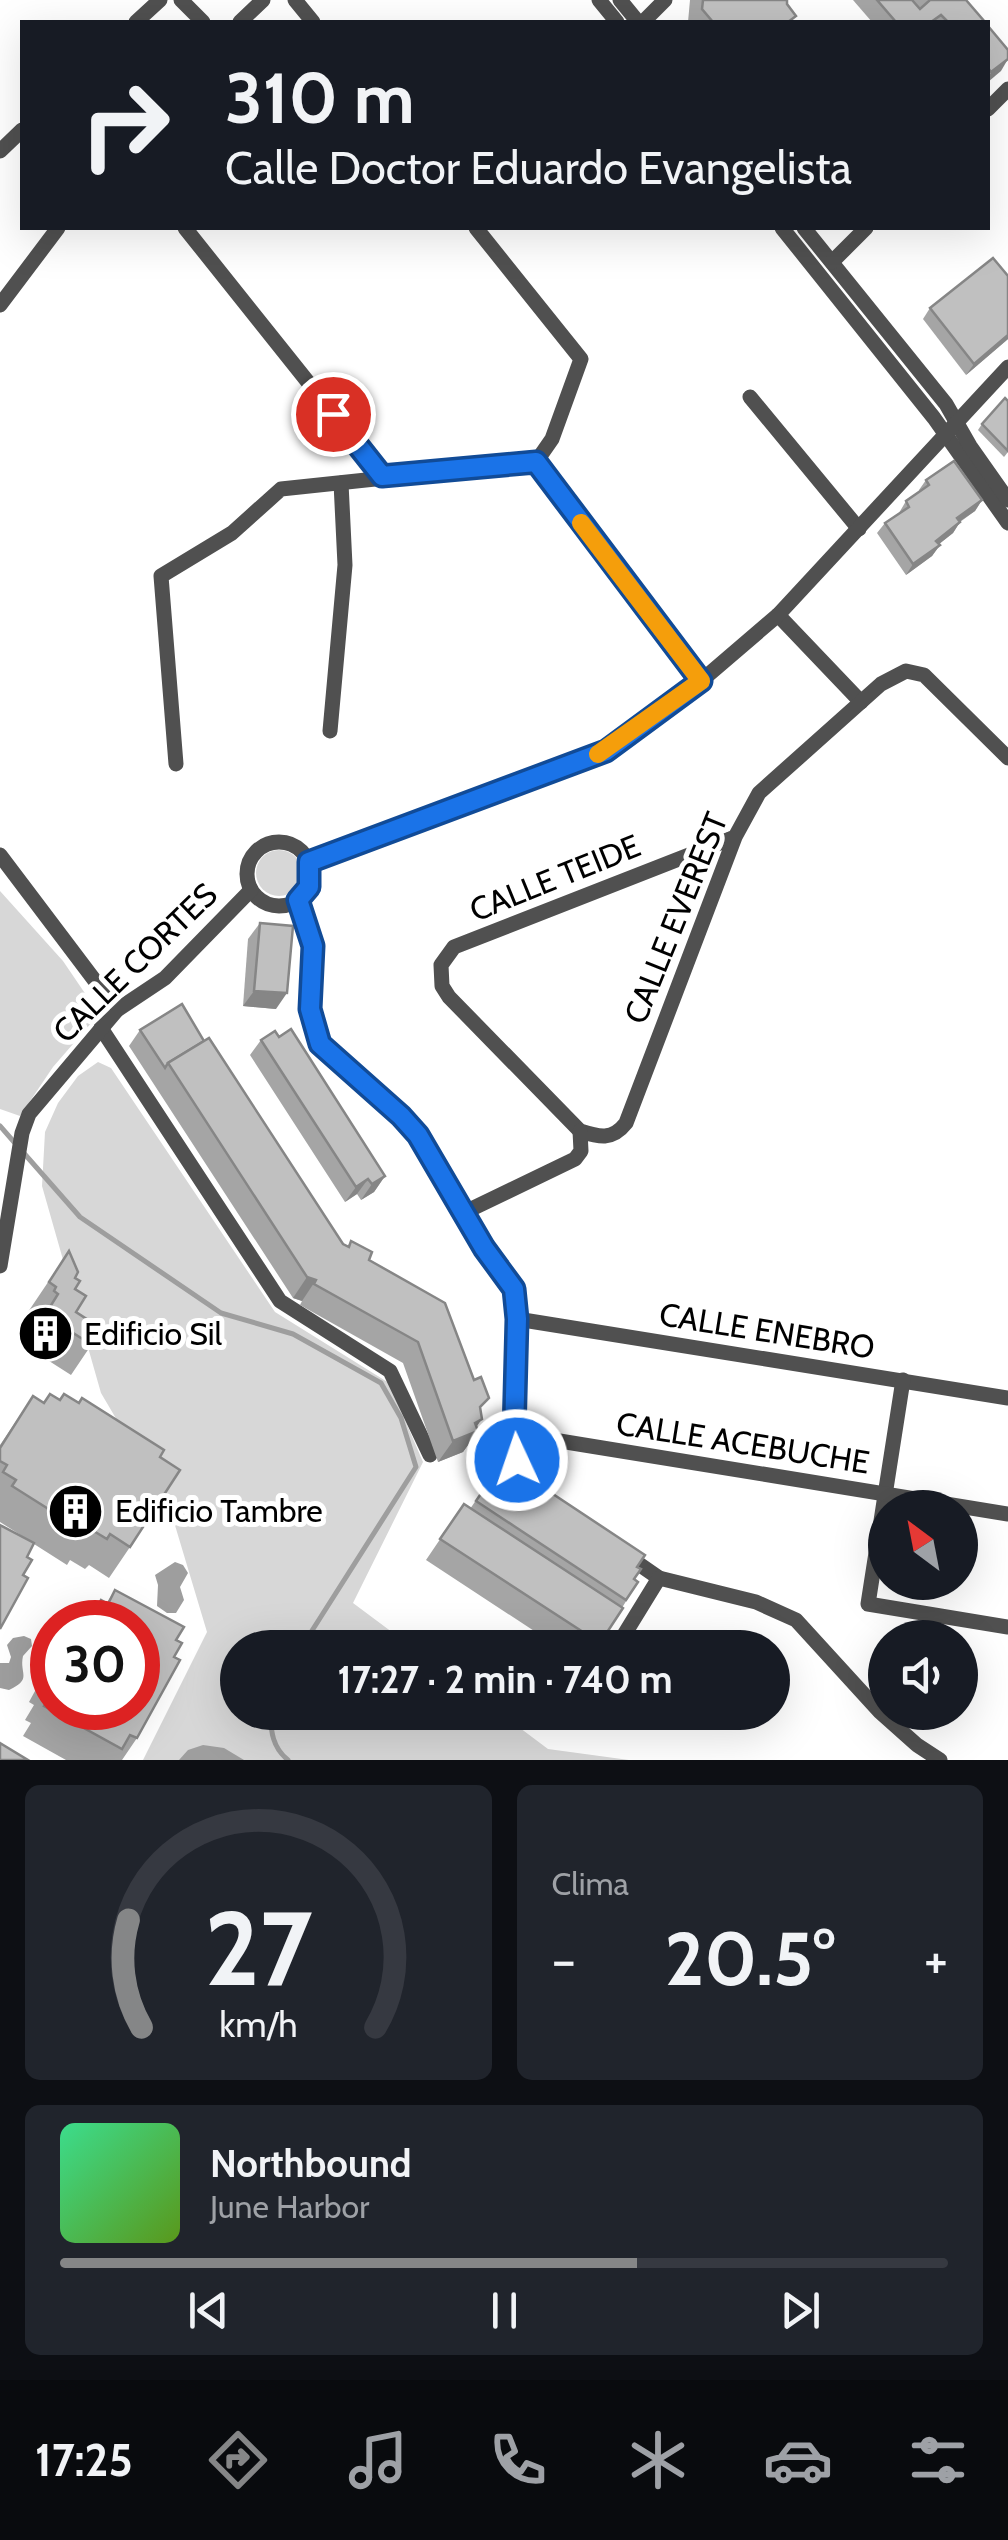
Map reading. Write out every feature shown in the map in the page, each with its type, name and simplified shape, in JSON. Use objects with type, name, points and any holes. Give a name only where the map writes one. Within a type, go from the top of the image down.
[{"type":"street","points":[[138,20],[160,0]]},
{"type":"street","points":[[181,0],[201,20]]},
{"type":"street","points":[[242,20],[263,0]]},
{"type":"street","points":[[295,0],[311,20]]},
{"type":"street","points":[[599,0],[615,20]]},
{"type":"street","points":[[620,0],[638,20]]},
{"type":"street","points":[[642,20],[665,0]]},
{"type":"street","points":[[990,107],[1008,89]]},
{"type":"street","points":[[0,151],[20,132]]},
{"type":"street","points":[[0,305],[56,230]]},
{"type":"street","points":[[188,230],[382,476]]},
{"type":"street","points":[[176,764],[161,576],[232,532],[281,489],[536,462],[552,439],[580,358],[478,230]]},
{"type":"street","points":[[784,230],[1008,500]]},
{"type":"street","points":[[806,230],[946,404],[951,429],[1008,523]]},
{"type":"street","points":[[832,262],[864,230]]},
{"type":"street","points":[[309,862],[606,751],[701,681],[778,615],[1008,366]]},
{"type":"street","points":[[750,397],[859,529]]},
{"type":"street","points":[[536,462],[701,681]]},
{"type":"street","points":[[330,731],[345,565],[341,483]]},
{"type":"street","points":[[778,615],[861,702]]},
{"type":"street","name":"CALLE EVEREST","points":[[580,1131],[607,1138],[626,1123],[734,837],[759,793],[861,702],[891,676],[916,671],[1008,758]]},
{"type":"street","name":"CALLE TEIDE","points":[[580,1131],[449,997],[442,986],[441,965],[454,948],[734,837]]},
{"type":"street","points":[[278,842],[296,847],[309,862],[309,887],[298,900],[278,907],[258,899],[251,890],[247,872],[260,848],[278,842]]},
{"type":"street","points":[[0,855],[117,1010]]},
{"type":"street","name":"CALLE CORTES","points":[[0,1266],[28,1114],[117,1010],[165,978],[251,890]]},
{"type":"street","points":[[298,900],[313,946],[310,1009],[320,1044],[418,1135],[463,1213],[514,1289],[517,1460],[530,1487],[546,1498]]},
{"type":"street","points":[[101,1028],[280,1302],[390,1371],[430,1455]]},
{"type":"street","points":[[463,1213],[574,1159],[581,1151],[580,1131]]},
{"type":"street","name":"CALLE ENEBRO","points":[[517,1319],[1008,1398]]},
{"type":"street","points":[[887,1490],[903,1380]]},
{"type":"street","name":"CALLE ACEBUCHE","points":[[529,1436],[868,1491]]},
{"type":"street","name":"CALLE ACEBUCHE","points":[[978,1509],[1008,1514]]},
{"type":"street","points":[[610,1544],[659,1578],[756,1602],[796,1620],[880,1712],[940,1760]]},
{"type":"street","points":[[627,1630],[659,1578]]},
{"type":"street","points":[[869,1600],[868,1604],[1008,1627]]},
{"type":"shaded area","points":[[279,850],[295,857],[302,873],[295,889],[279,896],[263,889],[256,873],[263,857]]},
{"type":"shaded area","points":[[0,891],[63,961],[99,1014],[53,1067],[20,1116],[0,1109]]},
{"type":"shaded area","points":[[98,1062],[111,1068],[275,1312],[389,1383],[423,1462],[353,1603],[389,1630],[220,1630],[220,1730],[523,1730],[548,1749],[629,1760],[143,1760],[207,1632],[171,1512],[101,1393],[42,1186],[45,1132],[58,1103],[78,1076]]},
{"type":"shaded area","points":[[175,1562],[188,1573],[180,1587],[184,1600],[176,1613],[160,1608],[155,1575]]},
{"type":"shaded area","points":[[13,1638],[30,1639],[30,1648],[23,1656],[21,1683],[9,1690],[0,1688],[0,1663],[9,1663],[7,1645]]},
{"type":"shaded area","points":[[203,1745],[224,1748],[244,1760],[179,1760],[188,1750]]},
{"type":"building","points":[[703,0],[787,0],[796,16],[791,20],[711,20],[702,9]]},
{"type":"building","points":[[877,0],[912,0],[920,9],[930,0],[966,0],[983,20],[946,20],[941,15],[934,20],[894,20]]},
{"type":"building","points":[[990,28],[1008,50],[1008,59],[991,72]]},
{"type":"building","points":[[993,258],[1008,276],[1008,335],[974,364],[930,308]]},
{"type":"building","points":[[1005,398],[1008,401],[1008,451],[982,424]]},
{"type":"building","points":[[954,461],[982,500],[957,518],[960,522],[936,541],[940,545],[913,564],[885,523],[909,507],[906,501],[929,485],[926,480]]},
{"type":"building","points":[[260,923],[293,926],[287,993],[254,991]]},
{"type":"building","points":[[182,1004],[204,1041],[165,1068],[140,1030]]},
{"type":"building","points":[[291,1029],[385,1176],[372,1184],[368,1179],[356,1187],[261,1040],[275,1031],[279,1037]]},
{"type":"building","points":[[209,1038],[343,1244],[349,1247],[351,1241],[372,1252],[369,1260],[445,1303],[474,1380],[481,1377],[489,1398],[480,1407],[482,1419],[475,1423],[478,1431],[453,1441],[418,1342],[307,1277],[168,1063]]},
{"type":"building","points":[[69,1251],[78,1272],[75,1278],[80,1281],[75,1289],[86,1296],[76,1312],[102,1329],[92,1345],[45,1315],[58,1294],[49,1282]]},
{"type":"building","name":"Edificio Tambre","points":[[50,1394],[60,1400],[64,1394],[79,1403],[82,1398],[164,1450],[160,1457],[180,1470],[130,1547],[110,1534],[107,1539],[92,1530],[88,1534],[12,1486],[16,1480],[3,1472],[7,1465],[0,1461],[0,1448],[33,1396],[44,1403]]},
{"type":"building","points":[[503,1461],[645,1555],[637,1567],[641,1569],[634,1579],[638,1582],[626,1600],[476,1501]]},
{"type":"building","points":[[464,1504],[623,1608],[609,1630],[580,1630],[440,1539]]},
{"type":"building","points":[[0,1525],[34,1543],[27,1557],[32,1560],[23,1575],[28,1578],[0,1629]]},
{"type":"building","points":[[115,1590],[134,1600],[110,1600]]},
{"type":"building","points":[[160,1614],[184,1627],[176,1640],[182,1643],[174,1657],[180,1660],[160,1696]]},
{"type":"building","points":[[88,1730],[141,1730],[137,1738],[130,1735],[122,1749]]},
{"type":"building","points":[[0,1743],[28,1760],[0,1760]]},
{"type":"waterway","points":[[0,1126],[14,1142]]},
{"type":"waterway","points":[[22,1151],[80,1217],[221,1313],[293,1334],[381,1383],[401,1418],[416,1467],[312,1630]]},
{"type":"waterway","points":[[272,1730],[279,1750],[288,1760]]},
{"type":"slow traffic","points":[[581,523],[701,681],[598,754]]},
{"type":"place","name":"Edificio Sil","points":[[45,1334]]},
{"type":"place","name":"Edificio Tambre","points":[[76,1511]]},
{"type":"route","points":[[333,414],[382,476],[536,462],[701,681],[606,751],[309,862],[309,887],[298,900],[313,946],[310,1009],[320,1044],[418,1135],[484,1248],[514,1289],[517,1460]]}]
